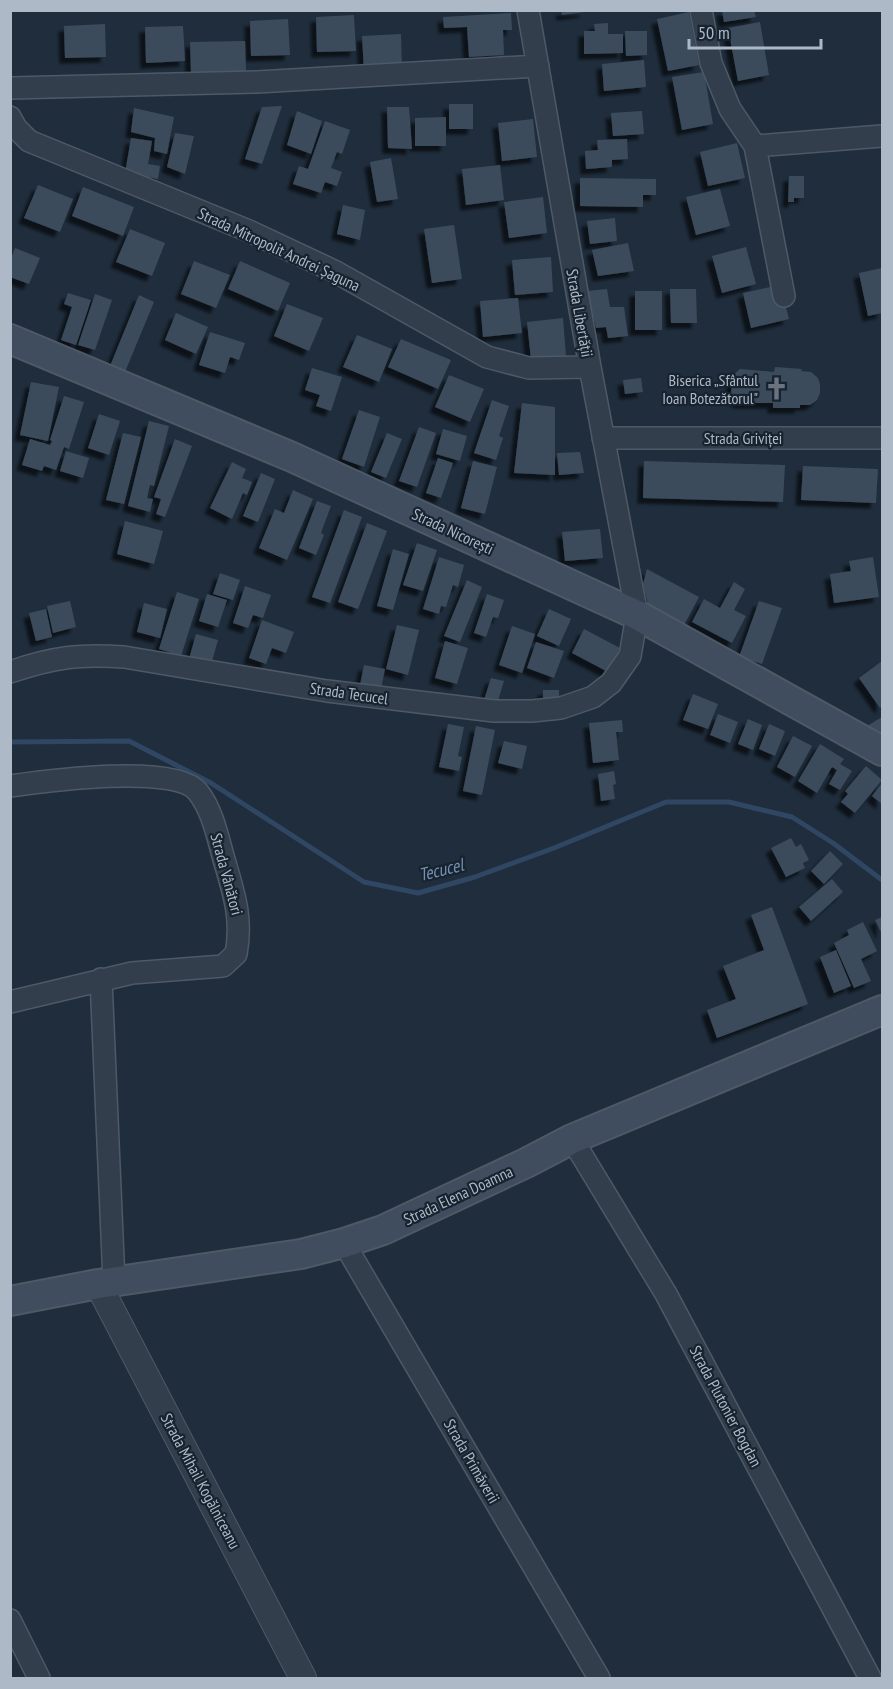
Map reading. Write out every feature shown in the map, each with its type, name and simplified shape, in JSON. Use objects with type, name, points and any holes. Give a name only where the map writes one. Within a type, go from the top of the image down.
[{"type":"main road","name":"Strada Nicorești","points":[[10,339],[292,457],[637,615],[882,751]]},
{"type":"main road","name":"Strada Elena Doamna","points":[[10,1301],[106,1283],[301,1254],[383,1230],[572,1139],[882,1010]]},
{"type":"street","name":"Strada Libertății","points":[[528,10],[590,367],[637,615]]},
{"type":"street","points":[[701,10],[711,63],[730,109],[755,146],[784,296]]},
{"type":"street","points":[[10,88],[257,82],[538,66]]},
{"type":"street","name":"Strada Mitropolit Andrei Șaguna","points":[[10,117],[16,128],[29,141],[249,231],[334,271],[487,357],[529,368],[590,367]]},
{"type":"street","points":[[755,146],[882,136]]},
{"type":"street","name":"Strada Griviței","points":[[603,438],[882,438]]},
{"type":"street","name":"Strada Tecucel","points":[[10,672],[66,656],[114,656],[327,691],[494,711],[532,711],[561,708],[593,697],[611,684],[630,656],[637,615]]},
{"type":"street","name":"Strada Vânători","points":[[10,786],[63,779],[142,776],[173,779],[197,790],[211,814],[240,920],[236,954],[223,966],[101,979],[10,1002]]},
{"type":"street","points":[[101,979],[106,1283]]},
{"type":"street","name":"Strada Plutonier Bogdan","points":[[572,1139],[666,1294],[870,1678]]},
{"type":"street","name":"Strada Primăverii","points":[[344,1243],[599,1678]]},
{"type":"street","name":"Strada Mihail Kogălniceanu","points":[[106,1283],[303,1678]]},
{"type":"street","points":[[10,1620],[39,1678]]},
{"type":"building","points":[[561,10],[585,10],[585,12],[562,15]]},
{"type":"building","points":[[722,10],[754,10],[756,17],[724,22]]},
{"type":"building","points":[[689,12],[699,65],[668,71],[657,19]]},
{"type":"building","points":[[511,13],[512,30],[503,30],[504,55],[469,57],[467,27],[444,28],[443,17]]},
{"type":"building","points":[[354,15],[356,51],[317,52],[316,17]]},
{"type":"building","points":[[288,19],[290,55],[251,56],[250,21]]},
{"type":"building","points":[[760,22],[769,75],[738,81],[728,28]]},
{"type":"building","points":[[608,23],[608,34],[623,34],[623,53],[584,54],[584,31],[595,31],[594,24]]},
{"type":"building","points":[[105,24],[106,57],[65,58],[64,26]]},
{"type":"building","points":[[183,26],[185,61],[146,63],[145,27]]},
{"type":"building","points":[[625,31],[647,31],[647,55],[626,56]]},
{"type":"building","points":[[401,34],[402,70],[364,71],[362,36]]},
{"type":"building","points":[[245,41],[246,72],[191,73],[190,42]]},
{"type":"building","points":[[644,60],[646,87],[604,91],[602,64]]},
{"type":"building","points":[[704,72],[713,124],[682,130],[672,77]]},
{"type":"building","points":[[449,104],[473,104],[473,129],[449,129]]},
{"type":"building","points":[[282,106],[262,164],[245,159],[262,107]]},
{"type":"building","points":[[387,107],[409,107],[412,149],[388,148]]},
{"type":"building","points":[[134,108],[174,117],[167,154],[154,151],[155,138],[131,132]]},
{"type":"building","points":[[297,111],[322,121],[311,154],[287,145]]},
{"type":"building","points":[[642,111],[644,134],[613,136],[611,113]]},
{"type":"building","points":[[446,117],[446,146],[415,146],[415,118]]},
{"type":"building","points":[[533,119],[537,157],[502,161],[498,123]]},
{"type":"building","points":[[325,121],[350,130],[342,154],[337,152],[331,168],[342,172],[337,186],[325,182],[321,193],[293,184],[299,166],[308,169]]},
{"type":"building","points":[[175,133],[194,136],[185,174],[167,167]]},
{"type":"building","points":[[131,138],[152,141],[148,164],[160,166],[158,179],[125,173]]},
{"type":"building","points":[[627,139],[628,159],[612,160],[612,167],[586,169],[585,151],[598,150],[597,140]]},
{"type":"building","points":[[737,143],[745,178],[708,186],[700,152]]},
{"type":"building","points":[[391,158],[398,199],[377,202],[370,162]]},
{"type":"building","points":[[500,165],[504,200],[466,205],[462,169]]},
{"type":"building","points":[[789,176],[804,176],[804,198],[794,198],[794,202],[788,202]]},
{"type":"building","points":[[580,178],[656,179],[656,195],[643,195],[643,207],[580,206]]},
{"type":"building","points":[[38,185],[73,199],[60,232],[24,218]]},
{"type":"building","points":[[83,187],[134,207],[123,236],[72,216]]},
{"type":"building","points":[[720,189],[730,226],[696,235],[686,197]]},
{"type":"building","points":[[543,197],[547,233],[509,238],[504,202]]},
{"type":"building","points":[[343,205],[365,210],[360,240],[337,234]]},
{"type":"building","points":[[615,218],[617,241],[590,244],[587,221]]},
{"type":"building","points":[[454,225],[462,279],[432,283],[424,229]]},
{"type":"building","points":[[130,229],[165,243],[152,276],[116,262]]},
{"type":"building","points":[[628,243],[634,271],[598,276],[592,250]]},
{"type":"building","points":[[746,247],[756,284],[722,293],[712,256]]},
{"type":"building","points":[[15,248],[40,258],[29,284],[10,277],[10,261]]},
{"type":"building","points":[[551,257],[553,292],[515,295],[512,260]]},
{"type":"building","points":[[194,261],[230,275],[216,308],[181,294]]},
{"type":"building","points":[[240,261],[290,283],[278,311],[228,289]]},
{"type":"building","points":[[882,268],[882,313],[868,316],[859,273]]},
{"type":"building","points":[[780,285],[789,319],[751,328],[743,293]]},
{"type":"building","points":[[607,289],[610,307],[624,307],[628,336],[608,338],[606,327],[596,328],[587,291]]},
{"type":"building","points":[[670,289],[696,289],[697,323],[671,323]]},
{"type":"building","points":[[635,291],[662,291],[662,330],[635,330]]},
{"type":"building","points":[[68,293],[91,300],[76,345],[61,340],[72,307],[64,304]]},
{"type":"building","points":[[95,294],[112,300],[95,350],[78,345]]},
{"type":"building","points":[[139,295],[154,302],[125,372],[110,366]]},
{"type":"building","points":[[518,298],[522,333],[483,337],[480,301]]},
{"type":"building","points":[[287,304],[323,318],[309,351],[274,336]]},
{"type":"building","points":[[176,313],[208,327],[196,354],[165,340]]},
{"type":"building","points":[[563,318],[566,356],[531,360],[527,322]]},
{"type":"building","points":[[210,332],[245,343],[239,360],[230,357],[225,373],[199,365]]},
{"type":"building","points":[[357,335],[392,349],[379,382],[343,367]]},
{"type":"building","points":[[401,339],[451,360],[438,389],[388,367]]},
{"type":"building","name":"Biserica „Sfântul Ioan Botezătorul\"","points":[[775,367],[811,372],[818,378],[820,384],[817,400],[810,405],[800,405],[800,408],[773,408],[773,403],[739,403],[731,396],[732,376],[740,369],[774,372]]},
{"type":"building","points":[[312,368],[342,377],[331,411],[316,406],[320,395],[305,390]]},
{"type":"building","points":[[449,375],[484,389],[470,422],[435,407]]},
{"type":"building","points":[[641,378],[643,392],[625,394],[623,380]]},
{"type":"building","points":[[31,382],[59,387],[48,441],[20,435]]},
{"type":"building","points":[[64,396],[84,402],[69,449],[64,447],[56,470],[44,466],[42,471],[22,465],[30,439],[50,445]]},
{"type":"building","points":[[492,400],[509,406],[499,436],[503,438],[496,460],[474,453]]},
{"type":"building","points":[[522,403],[555,407],[555,475],[514,473]]},
{"type":"building","points":[[359,410],[380,417],[364,467],[342,459]]},
{"type":"building","points":[[99,414],[120,421],[109,455],[88,448]]},
{"type":"building","points":[[149,421],[169,426],[154,486],[150,485],[147,498],[153,499],[150,512],[128,506]]},
{"type":"building","points":[[419,427],[436,433],[417,487],[399,481]]},
{"type":"building","points":[[443,429],[467,436],[460,461],[436,454]]},
{"type":"building","points":[[123,433],[141,437],[124,504],[106,500]]},
{"type":"building","points":[[387,433],[402,439],[386,478],[371,472]]},
{"type":"building","points":[[175,439],[192,446],[165,517],[156,514],[161,499],[154,497]]},
{"type":"building","points":[[66,451],[89,458],[83,478],[60,471]]},
{"type":"building","points":[[580,452],[584,473],[559,475],[557,453]]},
{"type":"building","points":[[438,458],[453,463],[441,498],[426,493]]},
{"type":"building","points":[[473,461],[497,467],[485,514],[461,508]]},
{"type":"building","points":[[644,461],[785,465],[783,502],[643,498]]},
{"type":"building","points":[[232,462],[246,469],[242,478],[252,482],[247,495],[243,493],[232,519],[210,508]]},
{"type":"building","points":[[803,466],[878,469],[876,503],[801,500]]},
{"type":"building","points":[[261,473],[275,479],[258,522],[243,516]]},
{"type":"building","points":[[293,490],[313,499],[287,560],[259,548],[275,509],[284,513]]},
{"type":"building","points":[[317,501],[331,506],[316,555],[299,548]]},
{"type":"building","points":[[344,510],[362,517],[330,603],[312,597]]},
{"type":"building","points":[[125,521],[163,531],[154,564],[117,554]]},
{"type":"building","points":[[367,523],[387,531],[358,609],[338,602]]},
{"type":"building","points":[[600,529],[603,558],[565,561],[562,532]]},
{"type":"building","points":[[417,543],[437,550],[423,591],[403,585]]},
{"type":"building","points":[[393,549],[409,554],[393,610],[377,606]]},
{"type":"building","points":[[439,557],[464,565],[458,587],[453,585],[446,607],[441,606],[439,614],[423,609]]},
{"type":"building","points":[[873,557],[879,597],[834,603],[830,574],[851,571],[849,561]]},
{"type":"building","points":[[647,569],[699,597],[683,627],[649,609],[643,584]]},
{"type":"building","points":[[220,573],[240,580],[233,600],[213,594]]},
{"type":"building","points":[[467,580],[482,587],[460,642],[444,636]]},
{"type":"building","points":[[734,582],[745,589],[734,610],[746,616],[732,643],[692,622],[704,599],[720,608]]},
{"type":"building","points":[[245,586],[271,595],[263,618],[253,615],[248,628],[233,623]]},
{"type":"building","points":[[177,592],[199,599],[181,656],[159,649]]},
{"type":"building","points":[[207,594],[227,600],[218,627],[199,621]]},
{"type":"building","points":[[487,594],[504,600],[498,618],[493,617],[486,637],[474,633]]},
{"type":"building","points":[[70,601],[76,627],[53,633],[47,606]]},
{"type":"building","points":[[759,601],[782,608],[762,664],[739,657]]},
{"type":"building","points":[[144,603],[167,609],[160,638],[137,632]]},
{"type":"building","points":[[46,609],[52,637],[36,641],[29,613]]},
{"type":"building","points":[[549,609],[571,619],[559,646],[537,636]]},
{"type":"building","points":[[262,620],[294,632],[286,653],[272,648],[266,664],[249,658]]},
{"type":"building","points":[[397,625],[419,630],[408,675],[386,669]]},
{"type":"building","points":[[512,626],[535,634],[522,673],[499,665]]},
{"type":"building","points":[[584,629],[620,648],[608,672],[572,653]]},
{"type":"building","points":[[196,634],[218,640],[211,665],[189,659]]},
{"type":"building","points":[[445,641],[468,648],[457,684],[435,678]]},
{"type":"building","points":[[536,642],[564,651],[554,678],[527,668]]},
{"type":"building","points":[[882,661],[882,706],[880,708],[859,678]]},
{"type":"building","points":[[364,665],[385,669],[381,689],[360,685]]},
{"type":"building","points":[[491,678],[504,681],[497,704],[483,703]]},
{"type":"building","points":[[543,690],[559,690],[559,702],[543,702]]},
{"type":"building","points":[[693,694],[718,704],[708,729],[683,720]]},
{"type":"building","points":[[718,714],[738,722],[730,743],[710,735]]},
{"type":"building","points":[[882,717],[882,734],[867,726]]},
{"type":"building","points":[[748,719],[762,725],[753,750],[738,744]]},
{"type":"building","points":[[622,720],[623,732],[616,732],[619,760],[593,763],[589,723]]},
{"type":"building","points":[[448,724],[464,727],[458,756],[462,757],[459,771],[439,767]]},
{"type":"building","points":[[769,724],[785,731],[775,756],[759,749]]},
{"type":"building","points":[[476,726],[495,730],[482,795],[463,791]]},
{"type":"building","points":[[793,736],[812,746],[795,777],[777,767]]},
{"type":"building","points":[[504,741],[527,746],[522,769],[498,763]]},
{"type":"building","points":[[820,744],[844,759],[840,764],[852,771],[840,790],[829,784],[837,770],[832,767],[817,793],[798,781]]},
{"type":"building","points":[[866,766],[882,780],[855,813],[841,802],[848,794],[845,791]]},
{"type":"building","points":[[614,771],[615,799],[601,801],[598,774]]},
{"type":"building","points":[[882,783],[882,804],[872,796]]},
{"type":"building","points":[[791,838],[796,847],[801,844],[809,860],[803,863],[805,868],[786,877],[771,848]]},
{"type":"building","points":[[830,851],[843,864],[824,884],[811,871]]},
{"type":"building","points":[[832,879],[843,892],[811,921],[799,907]]},
{"type":"building","points":[[772,907],[808,1004],[717,1038],[707,1010],[736,999],[723,966],[764,950],[751,915]]},
{"type":"building","points":[[882,917],[882,934],[875,920]]},
{"type":"building","points":[[863,922],[877,951],[861,959],[871,981],[854,988],[834,943],[849,935],[847,930]]},
{"type":"building","points":[[836,950],[851,986],[834,993],[820,957]]},
{"type":"waterway","name":"Tecucel","points":[[10,742],[129,741],[211,783],[364,882],[418,893],[475,877],[554,848],[666,802],[729,802],[792,817],[833,843],[882,880]]},
{"type":"place","name":"Biserica „Sfântul Ioan Botezătorul\"","points":[[776,389]]}]
